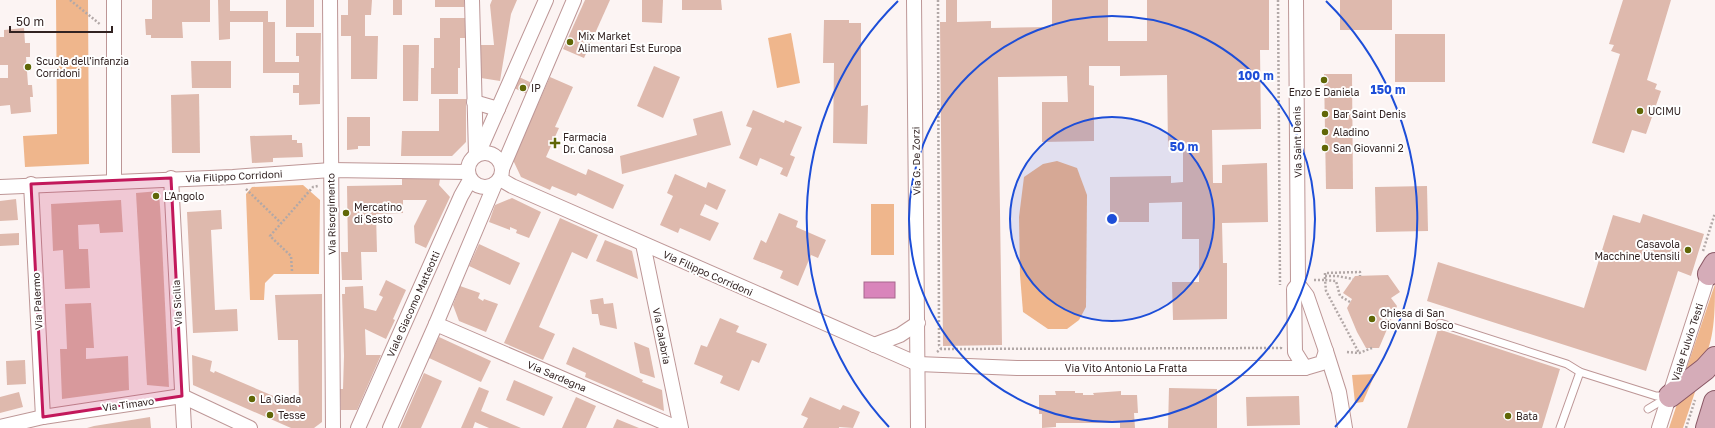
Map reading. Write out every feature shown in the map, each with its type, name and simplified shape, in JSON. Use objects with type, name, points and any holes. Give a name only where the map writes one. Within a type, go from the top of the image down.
[{"type":"main road","points":[[1670,396],[1705,369],[1715,358]]},
{"type":"main road","points":[[1705,400],[1707,428]]},
{"type":"street","points":[[114,0],[114,181]]},
{"type":"street","name":"Via Risorgimento","points":[[330,0],[333,428]]},
{"type":"street","points":[[472,0],[474,102],[477,155]]},
{"type":"street","points":[[477,155],[486,153],[494,155],[500,161],[499,177],[486,188],[477,186],[469,176],[469,162],[477,155],[546,0]]},
{"type":"street","points":[[390,428],[574,0]]},
{"type":"street","name":"Via G. De Zorzi","points":[[914,0],[918,428]]},
{"type":"street","name":"Via Saint Denis","points":[[1296,0],[1298,284],[1294,289],[1295,352],[1305,368]]},
{"type":"street","points":[[474,102],[498,109]]},
{"type":"street","name":"Via Filippo Corridoni","points":[[0,187],[31,184],[233,177],[331,170],[469,176]]},
{"type":"street","name":"Viale Giacomo Matteotti","points":[[358,428],[469,176]]},
{"type":"street","name":"Via Filippo Corridoni","points":[[499,177],[512,186],[918,364]]},
{"type":"street","name":"Via Sicilia","points":[[171,178],[184,428]]},
{"type":"street","name":"Via Palermo","points":[[31,184],[43,417]]},
{"type":"street","name":"Via Calabria","points":[[643,244],[681,428]]},
{"type":"street","name":"Viale Fulvio Testi","points":[[1659,428],[1713,264]]},
{"type":"street","points":[[1298,284],[1307,296],[1326,351],[1339,392],[1345,428]]},
{"type":"street","points":[[874,345],[900,335],[918,323]]},
{"type":"street","name":"Via Sardegna","points":[[436,324],[677,428]]},
{"type":"street","name":"Via Vito Antonio La Fratta","points":[[918,364],[1017,368],[1305,368],[1322,363],[1326,351]]},
{"type":"street","points":[[182,396],[250,428]]},
{"type":"street","name":"Via Timavo","points":[[0,427],[43,417],[182,396]]},
{"type":"lane","points":[[1440,323],[1567,364],[1580,372],[1656,396],[1670,396]]},
{"type":"lane","points":[[1560,428],[1580,372]]},
{"type":"lane","points":[[1648,409],[1670,396]]},
{"type":"path","points":[[70,0],[114,35]]},
{"type":"path","points":[[938,0],[939,345],[941,349],[1281,348],[1281,340]]},
{"type":"path","points":[[1278,0],[1277,200],[1280,286]]},
{"type":"path","points":[[241,185],[281,223]]},
{"type":"path","points":[[292,271],[291,256],[270,236],[313,187],[322,185]]},
{"type":"path","points":[[1359,353],[1326,291],[1325,273],[1360,272],[1360,276]]},
{"type":"path","points":[[1325,276],[1337,276],[1353,279]]},
{"type":"path","points":[[1314,280],[1336,281],[1340,296],[1350,302]]},
{"type":"path","points":[[1347,352],[1359,353],[1372,348]]},
{"type":"path","points":[[1686,428],[1705,400]]},
{"type":"highlighted area","points":[[171,178],[182,396],[43,417],[31,184]]},
{"type":"shaded area","points":[[56,0],[88,0],[89,164],[25,167],[23,136],[57,134]]},
{"type":"shaded area","points":[[791,33],[800,83],[777,88],[768,38]]},
{"type":"shaded area","points":[[1057,161],[1077,168],[1087,195],[1086,307],[1079,320],[1067,329],[1048,329],[1023,312],[1020,275],[1019,217],[1024,177],[1043,164]]},
{"type":"shaded area","points":[[303,185],[320,200],[319,274],[274,274],[265,283],[264,300],[250,300],[246,194],[252,187]]},
{"type":"shaded area","points":[[871,204],[894,204],[894,255],[871,255]]},
{"type":"shaded area","points":[[864,282],[895,282],[895,298],[864,298]]},
{"type":"shaded area","points":[[1715,284],[1713,331],[1708,349],[1705,357],[1698,366],[1683,379]]},
{"type":"shaded area","points":[[1375,374],[1363,402],[1355,403],[1352,375]]},
{"type":"shaded area","points":[[1700,377],[1683,428],[1669,428],[1677,404]]},
{"type":"building","points":[[152,0],[210,0],[210,22],[182,22],[183,38],[151,38],[151,35],[146,35],[145,19],[152,19]]},
{"type":"building","points":[[218,0],[230,0],[230,11],[268,11],[268,22],[275,22],[275,62],[299,62],[299,56],[296,56],[296,33],[321,33],[320,104],[299,105],[299,93],[293,93],[293,85],[299,85],[299,73],[263,73],[263,22],[230,22],[230,39],[219,40]]},
{"type":"building","points":[[286,0],[314,0],[314,27],[286,27]]},
{"type":"building","points":[[348,0],[372,0],[371,15],[365,15],[365,36],[378,36],[377,79],[351,79],[351,36],[341,36],[341,15],[348,15]]},
{"type":"building","points":[[393,0],[402,0],[402,15],[393,15]]},
{"type":"building","points":[[435,0],[464,0],[464,7],[435,7]]},
{"type":"building","points":[[492,0],[517,0],[511,14],[500,81],[481,78],[480,45],[494,45],[490,5]]},
{"type":"building","points":[[585,0],[610,0],[584,58],[563,49]]},
{"type":"building","points":[[642,0],[663,0],[662,23],[642,22]]},
{"type":"building","points":[[682,0],[721,0],[722,10],[682,10]]},
{"type":"building","points":[[946,0],[957,0],[957,22],[991,21],[991,28],[1052,27],[1052,0],[1108,0],[1108,41],[1147,41],[1147,0],[1269,0],[1269,50],[1260,50],[1261,129],[1212,130],[1213,183],[1222,183],[1222,165],[1267,163],[1268,222],[1222,223],[1223,263],[1227,263],[1227,319],[1173,320],[1172,282],[1199,282],[1199,239],[1182,239],[1182,202],[1149,203],[1149,222],[1110,222],[1110,177],[1171,176],[1171,183],[1183,182],[1183,147],[1168,147],[1167,75],[1120,76],[1120,66],[1089,66],[1089,85],[1094,86],[1094,141],[1042,142],[1042,102],[1068,102],[1067,76],[998,77],[1002,345],[943,346],[940,22],[946,22]]},
{"type":"building","points":[[1340,0],[1392,0],[1392,30],[1340,30]]},
{"type":"building","points":[[1623,0],[1671,0],[1647,80],[1657,84],[1655,89],[1661,91],[1646,134],[1632,130],[1624,153],[1592,143],[1620,54],[1611,51],[1614,45],[1609,44]]},
{"type":"building","points":[[440,18],[465,18],[465,38],[460,38],[458,94],[431,94],[431,68],[434,68],[434,38],[440,38]]},
{"type":"building","points":[[824,20],[849,20],[849,23],[861,23],[861,106],[868,105],[867,144],[833,143],[834,63],[823,63]]},
{"type":"building","points":[[24,28],[25,43],[30,43],[30,57],[26,57],[28,85],[32,85],[33,97],[30,97],[31,112],[11,114],[10,105],[0,106],[0,78],[8,78],[8,65],[0,65],[0,37],[4,37],[4,30]]},
{"type":"building","points":[[1395,34],[1445,34],[1445,82],[1395,82]]},
{"type":"building","points":[[403,45],[419,45],[418,101],[403,101]]},
{"type":"building","points":[[191,61],[231,61],[231,88],[192,88]]},
{"type":"building","points":[[654,66],[680,77],[663,118],[637,106]]},
{"type":"building","points":[[1324,74],[1352,74],[1353,189],[1326,189]]},
{"type":"building","points":[[519,77],[532,83],[527,94],[514,88]]},
{"type":"building","points":[[550,77],[573,87],[555,127],[559,128],[546,157],[586,175],[588,169],[624,185],[613,209],[578,193],[576,196],[552,186],[550,190],[521,177],[513,160]]},
{"type":"building","points":[[199,94],[200,153],[172,153],[171,95]]},
{"type":"building","points":[[439,99],[466,99],[466,142],[452,156],[401,156],[402,131],[439,131]]},
{"type":"building","points":[[753,110],[784,123],[785,120],[802,127],[790,155],[795,157],[787,177],[780,174],[783,168],[760,158],[757,166],[739,158],[752,128],[746,126]]},
{"type":"building","points":[[722,111],[731,145],[622,174],[620,156],[697,135],[693,119]]},
{"type":"building","points":[[347,117],[370,117],[370,146],[358,146],[358,149],[347,150]]},
{"type":"building","points":[[292,135],[292,140],[297,140],[297,143],[302,143],[303,157],[273,158],[273,162],[252,163],[250,136]]},
{"type":"building","points":[[675,174],[706,188],[708,182],[726,190],[717,210],[705,204],[700,215],[719,223],[710,241],[680,228],[678,233],[660,225],[673,196],[667,193]]},
{"type":"building","points":[[402,179],[440,179],[439,185],[450,197],[426,248],[415,243],[414,226],[427,200],[403,200],[403,213],[376,214],[377,252],[361,252],[362,280],[342,280],[341,252],[348,252],[347,186],[402,185]]},
{"type":"building","points":[[1427,186],[1428,231],[1376,232],[1375,187]]},
{"type":"building","points":[[159,191],[169,387],[147,385],[136,193]]},
{"type":"building","points":[[512,198],[541,212],[529,238],[516,233],[517,230],[510,227],[510,230],[489,222],[495,205]]},
{"type":"building","points":[[16,199],[18,220],[0,221],[0,201]]},
{"type":"building","points":[[121,200],[123,232],[100,233],[99,224],[78,225],[79,249],[88,249],[90,288],[65,289],[63,250],[53,251],[51,204]]},
{"type":"building","points":[[221,210],[222,229],[211,230],[215,310],[237,309],[238,331],[193,333],[187,212]]},
{"type":"building","points":[[779,213],[798,221],[796,227],[826,240],[818,258],[811,255],[798,286],[780,278],[783,271],[753,259],[761,240],[766,243]]},
{"type":"building","points":[[1643,214],[1704,234],[1691,276],[1678,271],[1646,371],[1427,301],[1438,262],[1584,308],[1613,215],[1640,223]]},
{"type":"building","points":[[560,218],[598,235],[587,259],[572,252],[539,327],[555,334],[543,360],[504,343]]},
{"type":"building","points":[[19,233],[19,245],[0,246],[0,234]]},
{"type":"building","points":[[605,240],[632,251],[638,279],[596,261]]},
{"type":"building","points":[[479,244],[520,263],[510,285],[469,266]]},
{"type":"building","name":"Chiesa di San Giovanni Bosco","points":[[1388,275],[1400,292],[1391,298],[1397,306],[1379,348],[1366,348],[1357,332],[1347,308],[1352,299],[1343,293],[1355,276]]},
{"type":"building","points":[[386,280],[406,290],[386,339],[365,329],[366,355],[381,355],[357,410],[341,410],[340,389],[343,389],[344,356],[342,294],[345,294],[345,287],[363,286],[364,308],[376,311],[383,297],[379,295]]},
{"type":"building","points":[[460,286],[480,293],[478,298],[483,301],[484,299],[498,304],[486,332],[459,321],[453,305]]},
{"type":"building","points":[[322,294],[322,422],[314,428],[291,428],[193,385],[192,355],[212,361],[210,371],[214,373],[215,371],[299,407],[298,340],[278,340],[275,295]]},
{"type":"building","points":[[603,298],[604,304],[613,303],[617,329],[600,325],[598,314],[592,314],[590,300]]},
{"type":"building","points":[[91,303],[94,348],[86,348],[86,359],[128,356],[129,390],[62,399],[60,349],[67,349],[65,304]]},
{"type":"building","points":[[720,318],[739,326],[736,332],[767,344],[759,363],[752,360],[739,391],[720,383],[723,376],[694,364],[701,345],[707,347]]},
{"type":"building","points":[[1438,329],[1560,369],[1542,428],[1407,428]]},
{"type":"building","points":[[439,337],[491,361],[481,382],[429,358]]},
{"type":"building","points":[[634,342],[649,348],[655,378],[640,373]]},
{"type":"building","points":[[573,347],[643,380],[642,382],[662,390],[664,411],[585,377],[586,373],[566,364]]},
{"type":"building","points":[[25,360],[26,384],[7,385],[6,361]]},
{"type":"building","points":[[424,373],[442,381],[421,428],[400,428]]},
{"type":"building","points":[[514,380],[553,397],[544,416],[506,400]]},
{"type":"building","points":[[479,387],[489,391],[481,411],[521,428],[489,428],[475,422],[473,428],[461,428]]},
{"type":"building","points":[[1169,388],[1217,389],[1217,428],[1168,428]]},
{"type":"building","points":[[1055,391],[1075,391],[1075,393],[1083,393],[1083,395],[1094,395],[1093,393],[1121,391],[1121,395],[1137,395],[1138,413],[1134,413],[1135,428],[1120,428],[1120,423],[1056,423],[1056,427],[1042,428],[1042,414],[1039,414],[1039,395],[1056,395]]},
{"type":"building","points":[[19,392],[23,407],[0,413],[0,397]]},
{"type":"building","points":[[1299,396],[1300,425],[1247,426],[1246,397]]},
{"type":"building","points":[[576,397],[596,406],[586,428],[562,428]]},
{"type":"building","points":[[810,397],[840,410],[843,405],[860,412],[853,428],[803,428],[808,418],[801,415]]},
{"type":"building","points":[[150,417],[151,428],[87,428],[94,426]]},
{"type":"building","points":[[617,419],[639,428],[613,428]]},
{"type":"place","name":"Mix Market Alimentari Est Europa","points":[[570,42]]},
{"type":"place","name":"Scuola dell'infanzia Corridoni","points":[[28,67]]},
{"type":"place","name":"Enzo E Daniela","points":[[1324,80]]},
{"type":"place","name":"IP","points":[[523,88]]},
{"type":"place","name":"UCIMU","points":[[1640,111]]},
{"type":"place","name":"Bar Saint Denis","points":[[1325,114]]},
{"type":"place","name":"Aladino","points":[[1325,132]]},
{"type":"place","name":"Farmacia Dr. Canosa","points":[[555,143]]},
{"type":"place","name":"San Giovanni 2","points":[[1325,148]]},
{"type":"place","name":"L'Angolo","points":[[156,196]]},
{"type":"place","name":"Mercatino di Sesto","points":[[346,213]]},
{"type":"place","name":"Casavola Macchine Utensili","points":[[1688,250]]},
{"type":"place","name":"Chiesa di San Giovanni Bosco","points":[[1372,319]]},
{"type":"place","name":"La Giada","points":[[252,399]]},
{"type":"place","name":"Tesse","points":[[270,415]]},
{"type":"place","name":"Bata","points":[[1508,416]]}]
